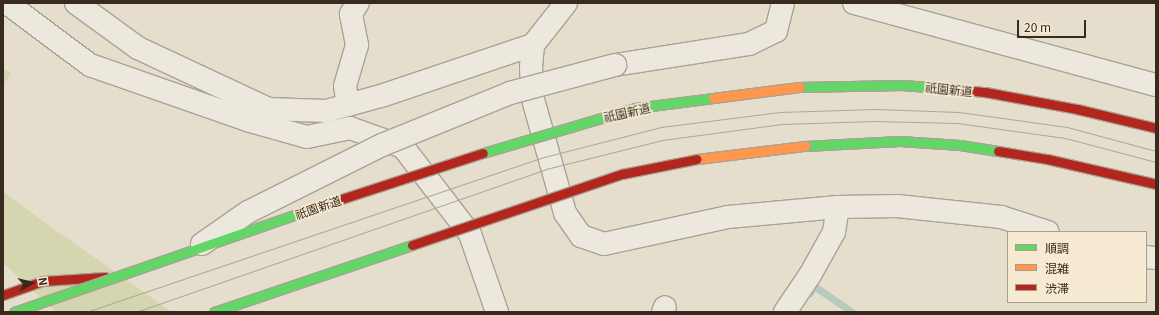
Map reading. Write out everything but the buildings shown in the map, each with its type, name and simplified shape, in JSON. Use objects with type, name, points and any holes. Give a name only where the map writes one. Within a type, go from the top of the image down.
[{"type":"highway","name":"祇園新道","points":[[14,312],[411,174],[635,108],[799,86],[902,86],[985,92],[1077,109],[1156,128]]},
{"type":"highway","points":[[214,312],[622,174],[712,156],[805,146],[900,141],[960,146],[1047,159],[1156,184]]},
{"type":"highway","name":"祇園新道","points":[[3,295],[43,281],[118,276]]},
{"type":"street","points":[[7,3],[90,65],[250,122],[307,137],[350,128],[403,147],[470,234],[497,312]]},
{"type":"street","points":[[348,105],[345,86],[357,45],[351,14],[358,3]]},
{"type":"street","points":[[566,3],[533,45],[531,66],[532,96],[565,212],[581,236],[604,244],[728,217],[838,207],[897,206],[1001,217],[1045,231]]},
{"type":"street","points":[[193,250],[248,212],[382,145],[510,93],[615,65],[749,44],[776,32],[783,3]]},
{"type":"street","points":[[854,3],[1156,85]]},
{"type":"street","points":[[87,6],[138,48],[268,109],[326,111],[533,45]]},
{"type":"street","points":[[785,312],[810,275],[834,232],[838,207]]},
{"type":"green space","points":[[3,68],[11,74],[3,84]]},
{"type":"green space","points":[[3,192],[172,312],[56,312],[3,263]]},
{"type":"waterway","points":[[810,293],[814,286],[852,312]]},
{"type":"tram line","points":[[86,312],[544,157],[661,127],[780,112],[875,109],[959,112],[1067,127],[1156,151]]},
{"type":"tram line","points":[[136,312],[546,169],[662,140],[782,124],[873,121],[957,123],[1065,138],[1156,162]]},
{"type":"traffic: fast","points":[[799,87],[902,85],[955,89]]},
{"type":"traffic: fast","points":[[483,153],[635,108],[713,98]]},
{"type":"traffic: fast","points":[[805,146],[900,141],[960,145],[998,151]]},
{"type":"traffic: fast","points":[[14,312],[323,205]]},
{"type":"traffic: fast","points":[[214,312],[412,245]]},
{"type":"traffic: jam","points":[[955,89],[985,92],[1077,109],[1156,128]]},
{"type":"traffic: jam","points":[[998,151],[1047,159],[1156,184]]},
{"type":"traffic: jam","points":[[323,205],[483,153]]},
{"type":"traffic: jam","points":[[412,245],[622,174],[697,159]]},
{"type":"traffic: jam","points":[[3,295],[43,281],[105,277]]},
{"type":"traffic: slow","points":[[713,98],[799,87]]},
{"type":"traffic: slow","points":[[697,159],[805,146]]}]
